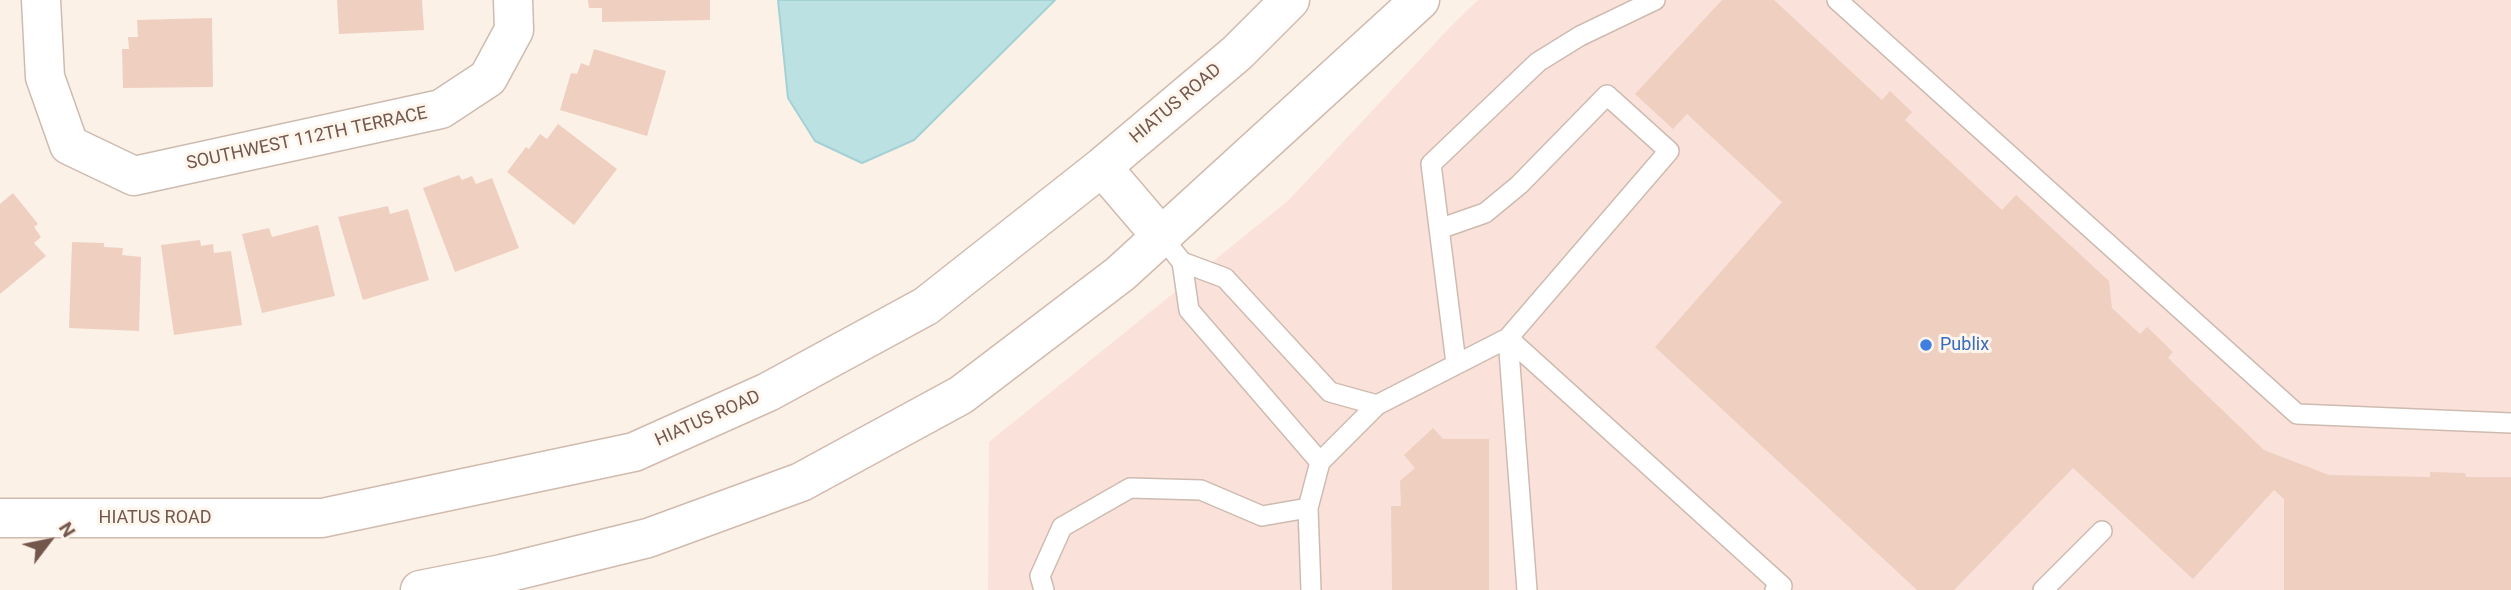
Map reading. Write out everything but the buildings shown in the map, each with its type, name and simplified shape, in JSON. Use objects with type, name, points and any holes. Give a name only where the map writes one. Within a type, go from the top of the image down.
[{"type":"main road","name":"SOUTHWEST 112TH TERRACE","points":[[41,0],[45,77],[69,145],[134,176],[441,109],[488,78],[514,15]]},
{"type":"main road","name":"HIATUS ROAD","points":[[0,518],[322,518],[634,452],[768,391],[926,306],[1102,167],[1237,53],[1290,0]]},
{"type":"main road","points":[[420,590],[502,574],[648,538],[801,482],[961,395],[1120,274],[1171,249],[1420,0]]},
{"type":"main road","points":[[1102,167],[1171,249]]},
{"type":"lane","points":[[1456,363],[1431,164],[1538,62],[1580,36],[1656,0]]},
{"type":"lane","points":[[1837,0],[2297,414],[2511,423]]},
{"type":"lane","points":[[1311,590],[1308,508],[1320,462],[1377,405],[1508,338],[1669,151],[1607,95],[1519,185],[1485,213],[1439,229]]},
{"type":"lane","points":[[1171,249],[1225,278],[1330,392],[1377,405]]},
{"type":"lane","points":[[1171,249],[1189,310],[1320,462]]},
{"type":"lane","points":[[1508,338],[1782,588]]},
{"type":"lane","points":[[1508,338],[1527,590]]},
{"type":"lane","points":[[1044,590],[1040,576],[1062,527],[1130,488],[1201,490],[1262,516],[1308,508]]},
{"type":"lane","points":[[2043,590],[2102,531]]},
{"type":"shaded area","points":[[1478,0],[2511,0],[2511,590],[988,590],[989,442],[1289,200]]},
{"type":"water","points":[[778,0],[1055,0],[914,140],[862,163],[815,141],[788,98]]},
{"type":"place","name":"Publix","points":[[1926,345]]}]
